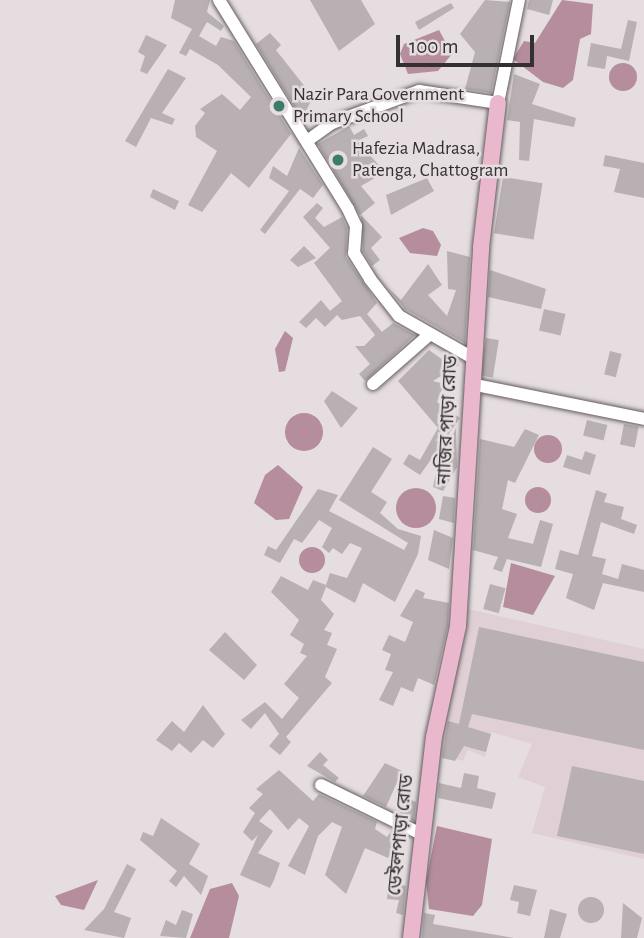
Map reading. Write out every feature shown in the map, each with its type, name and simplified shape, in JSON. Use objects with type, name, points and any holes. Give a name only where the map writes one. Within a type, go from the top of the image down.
[{"type":"main road","name":"নাজির পাড়া রোড","points":[[433,737],[458,626],[473,358],[499,103]]},
{"type":"main road","name":"ডেইলপাড়া রোড","points":[[411,938],[433,737]]},
{"type":"street","points":[[219,0],[356,226],[354,253],[399,316],[473,358]]},
{"type":"street","points":[[307,142],[332,123],[419,91],[499,103],[516,1]]},
{"type":"street","points":[[373,384],[429,335]]},
{"type":"street","points":[[471,384],[644,419]]},
{"type":"street","points":[[321,785],[421,834]]},
{"type":"shaded area","points":[[562,0],[593,4],[591,34],[580,39],[573,80],[563,88],[543,82],[513,59],[524,41],[535,43]]},
{"type":"shaded area","points":[[439,30],[452,54],[438,71],[408,74],[400,54],[404,44]]},
{"type":"shaded area","points":[[623,63],[633,67],[637,77],[633,87],[623,91],[613,87],[609,77],[613,67]]},
{"type":"shaded area","points":[[423,228],[433,231],[441,245],[437,256],[410,253],[399,238]]},
{"type":"shaded area","points":[[285,331],[293,338],[285,371],[279,372],[275,349]]},
{"type":"shaded area","points":[[304,413],[317,419],[323,432],[317,445],[304,451],[291,445],[285,432],[291,419]]},
{"type":"shaded area","points":[[548,435],[558,439],[562,449],[558,459],[548,463],[538,459],[534,449],[538,439]]},
{"type":"shaded area","points":[[278,465],[303,487],[289,519],[276,520],[254,503],[265,475]]},
{"type":"shaded area","points":[[538,487],[547,491],[551,500],[547,509],[538,513],[529,509],[525,500],[529,491]]},
{"type":"shaded area","points":[[416,488],[424,489],[430,494],[435,500],[435,516],[430,522],[424,527],[416,528],[408,527],[402,522],[397,516],[396,508],[397,500],[402,494],[408,489]]},
{"type":"shaded area","points":[[312,547],[321,551],[325,560],[321,569],[312,573],[303,569],[299,560],[303,551]]},
{"type":"shaded area","points":[[511,563],[555,576],[533,615],[503,607]]},
{"type":"shaded area","points":[[468,609],[644,649],[644,859],[532,833],[545,787],[518,777],[532,744],[491,732],[485,757],[468,750],[463,761],[438,754]]},
{"type":"shaded area","points":[[437,826],[492,839],[482,905],[473,916],[429,909],[426,881]]},
{"type":"shaded area","points":[[98,880],[84,910],[61,905],[55,896]]},
{"type":"shaded area","points":[[232,883],[239,896],[229,938],[190,938],[210,889]]},
{"type":"building","points":[[175,0],[210,0],[207,12],[224,26],[221,31],[207,22],[199,36],[216,46],[221,37],[234,41],[291,134],[249,188],[231,173],[202,212],[188,205],[217,151],[196,137],[195,126],[205,113],[200,109],[222,94],[240,110],[251,97],[218,65],[190,49],[186,56],[179,53],[192,29],[171,18]]},
{"type":"building","points":[[310,0],[361,0],[375,24],[339,51]]},
{"type":"building","points":[[485,0],[510,2],[491,93],[465,89],[475,52],[460,34]]},
{"type":"building","points":[[529,0],[553,0],[549,15],[527,9]]},
{"type":"building","points":[[451,3],[454,8],[419,30],[415,22]]},
{"type":"building","points":[[628,20],[637,22],[629,61],[607,56],[605,69],[587,66],[591,43],[621,49]]},
{"type":"building","points":[[270,33],[281,45],[276,50],[313,97],[302,119],[256,44]]},
{"type":"building","points":[[146,35],[167,45],[147,74],[140,71],[145,56],[138,52]]},
{"type":"building","points":[[168,69],[186,78],[162,113],[175,119],[172,125],[151,118],[136,147],[125,141]]},
{"type":"building","points":[[514,74],[540,84],[532,104],[576,118],[574,127],[534,119],[529,161],[519,160],[520,122],[507,120]]},
{"type":"building","points":[[349,126],[354,135],[364,129],[368,136],[357,141],[385,172],[361,186],[375,203],[360,215],[318,144]]},
{"type":"building","points":[[299,148],[323,185],[313,198],[300,189],[265,234],[260,230],[289,191],[269,178],[273,166],[287,176]]},
{"type":"building","points":[[605,155],[644,163],[644,198],[614,192],[620,169],[603,166]]},
{"type":"building","points":[[503,177],[543,183],[534,240],[494,233]]},
{"type":"building","points":[[427,178],[434,191],[391,215],[386,195]]},
{"type":"building","points":[[153,189],[179,201],[175,210],[150,197]]},
{"type":"building","points":[[317,203],[323,208],[315,218],[324,227],[342,217],[347,228],[346,257],[377,303],[367,314],[382,332],[393,323],[415,335],[365,381],[359,374],[370,364],[355,346],[364,346],[375,335],[360,316],[342,320],[337,315],[325,327],[316,318],[306,328],[299,322],[321,300],[330,311],[342,301],[314,263],[330,248],[303,217]]},
{"type":"building","points":[[361,215],[382,237],[371,248],[380,260],[372,266],[363,251]]},
{"type":"building","points":[[304,246],[316,258],[298,267],[290,260]]},
{"type":"building","points":[[447,251],[470,257],[465,343],[405,309],[388,288],[401,300],[428,264],[442,285],[428,295],[447,316],[456,290],[448,289]]},
{"type":"building","points":[[490,270],[546,289],[541,309],[488,297]]},
{"type":"building","points":[[544,309],[565,314],[560,335],[539,330]]},
{"type":"building","points":[[486,338],[499,340],[493,378],[480,376]]},
{"type":"building","points":[[429,350],[443,360],[449,355],[459,365],[433,381],[444,384],[437,402],[460,418],[420,475],[403,464],[409,454],[420,460],[438,428],[398,381]]},
{"type":"building","points":[[610,351],[622,354],[616,377],[604,374]]},
{"type":"building","points":[[332,391],[358,408],[341,428],[324,401]]},
{"type":"building","points":[[587,420],[607,425],[604,441],[583,436]]},
{"type":"building","points":[[624,424],[639,427],[635,447],[620,445]]},
{"type":"building","points":[[456,428],[457,467],[443,491],[433,487],[435,477]]},
{"type":"building","points":[[525,429],[539,435],[515,483],[508,480],[502,509],[517,514],[508,538],[533,544],[540,520],[553,524],[541,567],[507,559],[502,572],[493,569],[498,557],[473,550],[480,439],[514,447]]},
{"type":"building","points":[[373,447],[392,459],[371,492],[387,502],[380,513],[398,529],[421,536],[418,554],[395,602],[363,583],[355,603],[326,587],[321,600],[334,614],[324,630],[332,633],[327,645],[337,649],[325,677],[332,683],[286,737],[291,742],[280,755],[269,746],[279,734],[265,713],[251,729],[241,720],[265,702],[282,719],[299,698],[284,684],[307,656],[300,653],[304,644],[290,635],[299,620],[271,592],[281,576],[308,590],[313,580],[326,585],[330,573],[347,578],[362,548],[350,543],[342,554],[333,548],[329,553],[322,547],[332,528],[319,520],[302,543],[294,539],[280,563],[264,555],[268,546],[276,550],[318,489],[338,495],[329,511],[404,550],[408,543],[339,500]]},
{"type":"building","points":[[585,451],[596,455],[590,475],[563,467],[567,455],[582,460]]},
{"type":"building","points":[[596,490],[607,494],[604,502],[624,507],[621,519],[637,525],[634,534],[601,522],[592,556],[606,559],[602,574],[618,579],[622,564],[644,570],[644,592],[603,583],[594,610],[566,598],[573,574],[555,569],[560,550],[578,555]]},
{"type":"building","points":[[443,496],[455,498],[454,523],[439,519]]},
{"type":"building","points":[[434,530],[453,538],[449,569],[428,560]]},
{"type":"building","points":[[490,584],[505,588],[499,613],[483,609]]},
{"type":"building","points":[[416,589],[425,593],[423,598],[449,603],[448,625],[431,699],[434,685],[418,678],[413,692],[401,687],[393,706],[379,700],[393,672],[385,670],[391,654],[382,650],[389,635],[405,642],[413,622],[400,616]]},
{"type":"building","points":[[479,627],[644,662],[644,750],[472,714],[468,727],[491,734],[486,752],[464,746],[455,761],[442,758],[448,721],[459,724]]},
{"type":"building","points":[[225,632],[257,665],[244,680],[209,650]]},
{"type":"building","points":[[203,705],[225,734],[213,748],[203,740],[191,753],[179,743],[172,751],[156,740],[172,721],[184,732]]},
{"type":"building","points":[[320,752],[328,760],[323,765],[339,778],[335,782],[307,766]]},
{"type":"building","points":[[385,763],[402,771],[386,807],[363,796]]},
{"type":"building","points":[[572,766],[644,781],[644,854],[557,836]]},
{"type":"building","points":[[279,770],[313,801],[319,794],[377,822],[375,829],[387,837],[392,830],[403,835],[388,858],[365,848],[346,894],[325,875],[342,827],[332,822],[318,836],[305,875],[288,866],[309,826],[299,818],[288,830],[270,809],[259,821],[273,831],[258,853],[280,863],[274,880],[270,888],[240,875],[258,835],[252,841],[243,832],[255,813],[249,808],[263,794],[256,789]]},
{"type":"building","points":[[464,773],[479,776],[477,788],[496,793],[492,809],[438,798],[439,783],[461,788]]},
{"type":"building","points":[[404,797],[416,802],[414,821],[398,813]]},
{"type":"building","points":[[161,818],[200,844],[189,864],[208,876],[201,895],[184,876],[176,887],[169,881],[177,871],[140,840],[143,832],[153,836]]},
{"type":"building","points":[[127,864],[136,869],[114,912],[131,918],[124,938],[84,930],[104,909]]},
{"type":"building","points":[[389,881],[406,886],[403,915],[396,913],[399,900],[387,899]]},
{"type":"building","points":[[514,885],[537,890],[530,916],[517,913],[519,902],[510,900]]},
{"type":"building","points":[[591,897],[600,901],[604,910],[600,919],[591,923],[582,919],[578,910],[582,901]]},
{"type":"building","points":[[623,903],[642,918],[637,938],[621,938]]},
{"type":"building","points":[[550,909],[567,914],[560,938],[544,938]]},
{"type":"building","points":[[182,910],[193,914],[186,938],[160,936],[166,920],[176,925]]},
{"type":"building","points":[[424,913],[435,915],[433,924],[514,938],[422,938]]},
{"type":"place","name":"Nazir Para Government Primary School","points":[[279,106]]},
{"type":"place","name":"Hafezia Madrasa, Patenga, Chattogram","points":[[338,160]]}]
